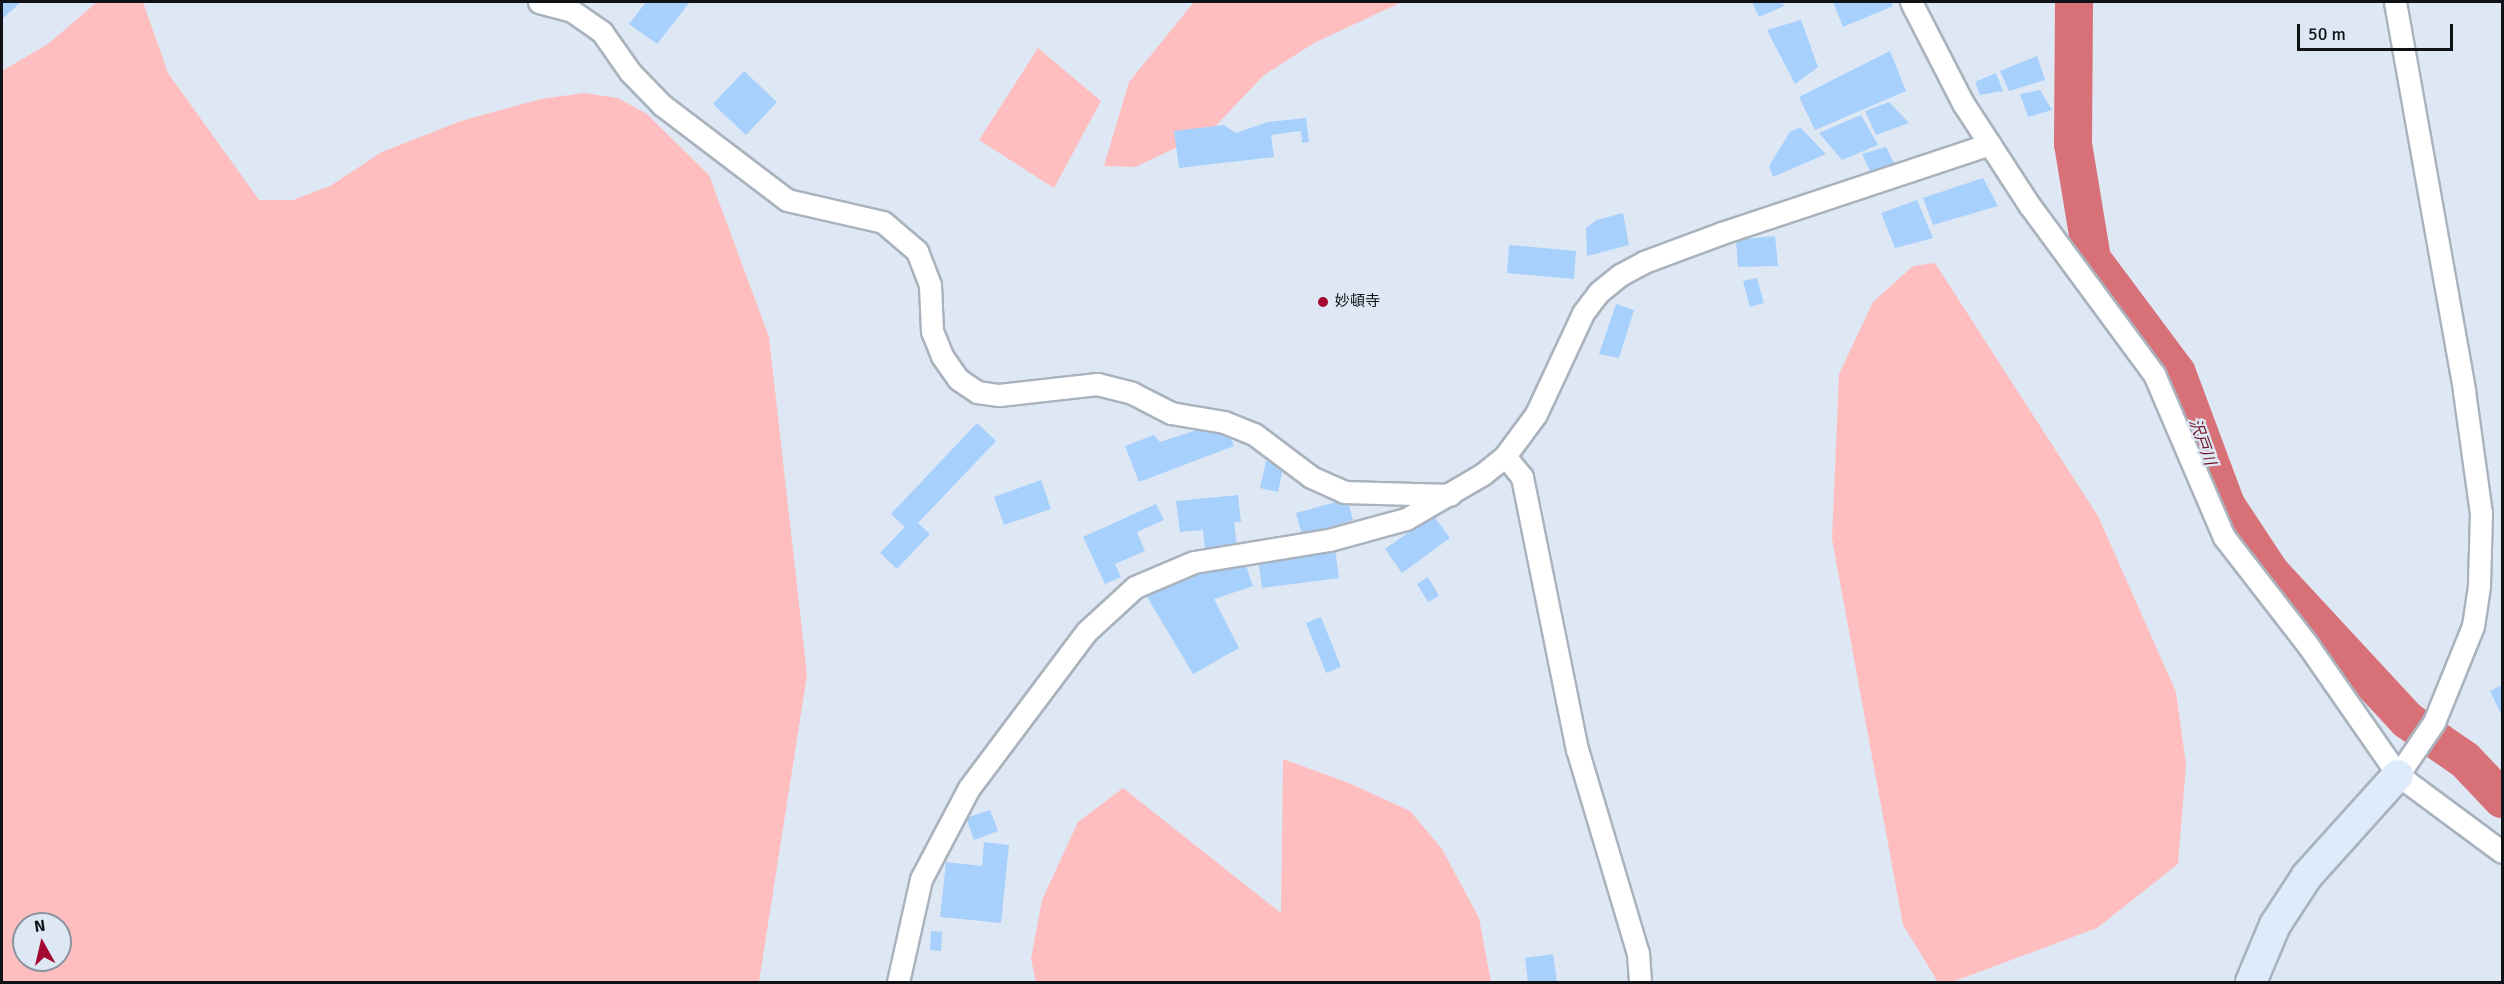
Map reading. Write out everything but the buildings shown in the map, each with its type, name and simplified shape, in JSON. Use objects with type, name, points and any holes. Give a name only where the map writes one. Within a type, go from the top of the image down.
[{"type":"street","points":[[539,2],[572,11],[602,32],[630,72],[662,105],[787,200],[883,222],[917,251],[930,285],[932,331],[942,356],[958,379],[977,392],[999,395],[1097,384],[1132,393],[1171,413],[1224,422],[1254,434],[1311,477],[1344,492],[1451,495]]},
{"type":"street","points":[[1911,2],[1963,103],[2030,206],[2154,374],[2224,537],[2404,766],[2502,852]]},
{"type":"street","points":[[2251,982],[2275,925],[2307,876],[2404,766],[2434,722],[2473,626],[2480,586],[2481,513],[2464,391],[2395,2]]},
{"type":"street","points":[[898,982],[921,879],[969,788],[1086,632],[1135,588],[1194,562],[1329,540],[1406,519],[1451,495],[1505,456],[1536,414],[1583,313],[1599,292],[1620,275],[1644,262],[1722,233],[1990,144]]},
{"type":"street","points":[[1505,456],[1521,477],[1577,749],[1638,953],[1640,982]]},
{"type":"shaded area","points":[[97,2],[143,2],[168,73],[259,200],[293,200],[330,186],[382,152],[461,121],[541,99],[584,93],[618,98],[647,114],[709,175],[769,337],[807,675],[759,982],[2,982],[2,71],[48,44]]},
{"type":"shaded area","points":[[1194,2],[1402,2],[1314,43],[1264,75],[1210,132],[1135,167],[1104,166],[1129,82]]},
{"type":"shaded area","points":[[1038,48],[1101,101],[1054,188],[979,140]]},
{"type":"shaded area","points":[[1935,263],[2098,516],[2176,692],[2186,765],[2178,864],[2097,928],[1952,982],[1938,982],[1903,925],[1832,539],[1839,374],[1873,302],[1913,266]]},
{"type":"shaded area","points":[[1283,759],[1349,783],[1410,811],[1442,849],[1479,918],[1491,982],[1036,982],[1031,959],[1042,900],[1078,822],[1123,788],[1281,913]]},
{"type":"waterway","name":"沢戸川","points":[[2074,2],[2073,144],[2092,259],[2177,373],[2226,505],[2271,573],[2407,720],[2465,760],[2502,799]]},
{"type":"place","name":"妙頓寺","points":[[1323,302]]}]
